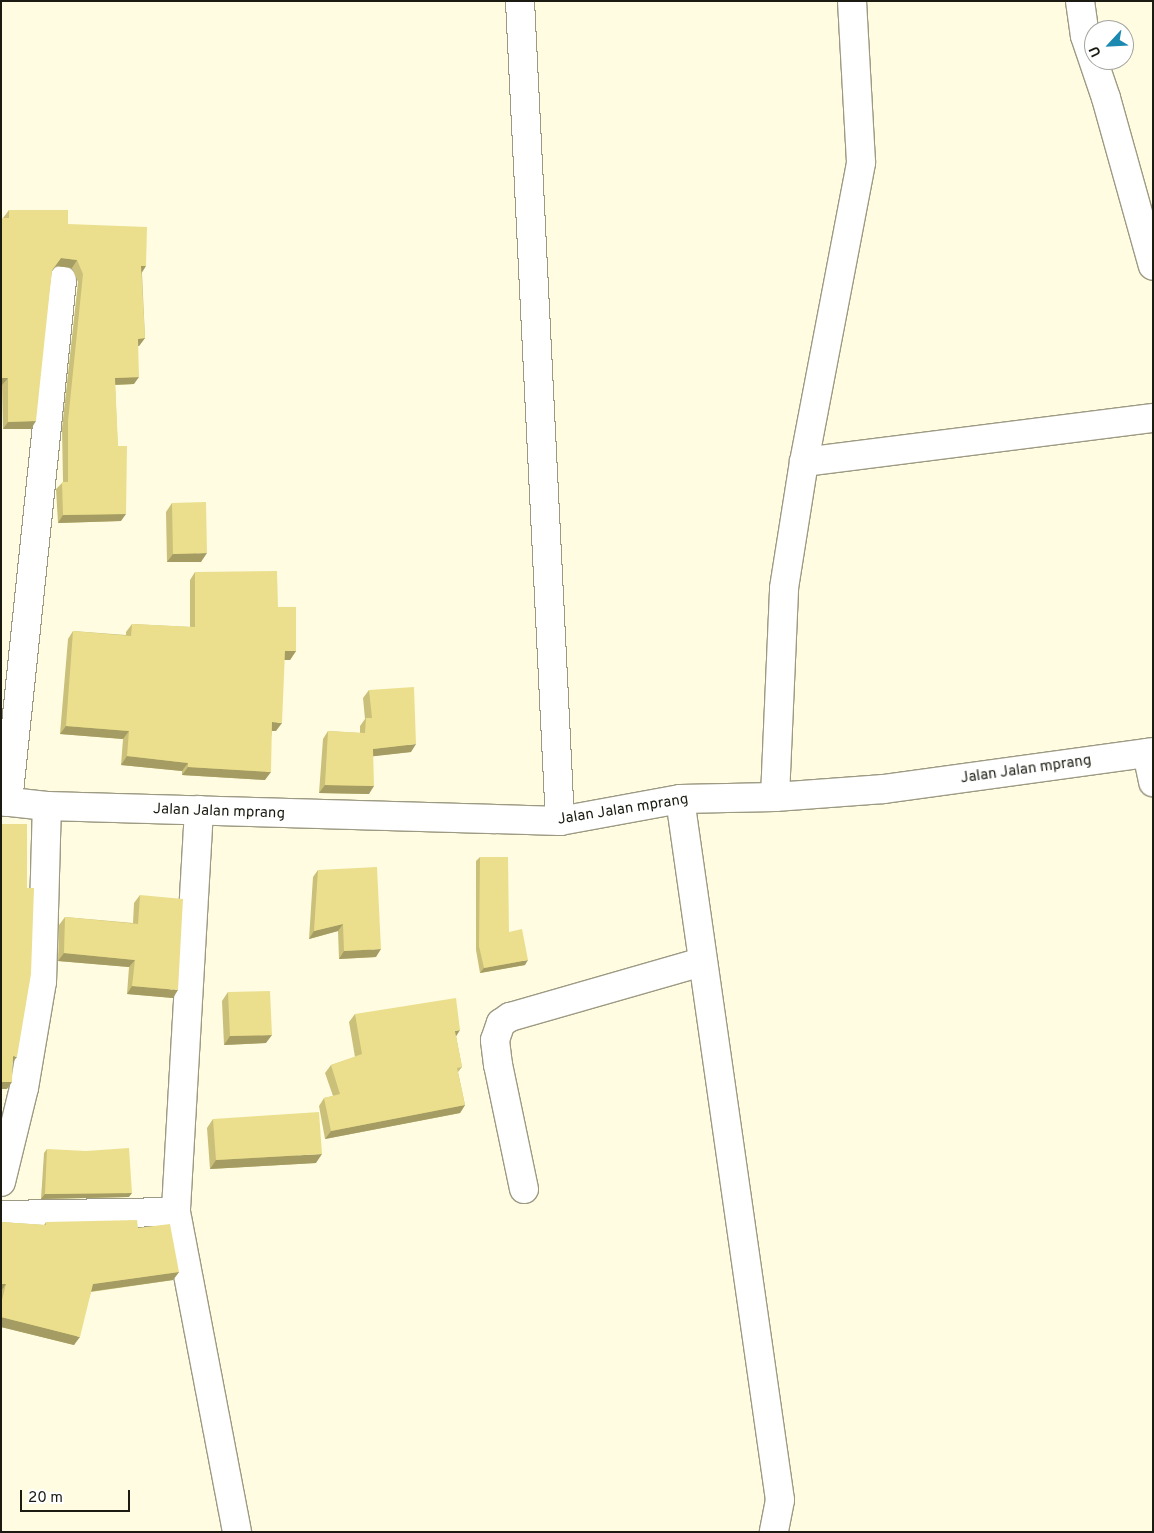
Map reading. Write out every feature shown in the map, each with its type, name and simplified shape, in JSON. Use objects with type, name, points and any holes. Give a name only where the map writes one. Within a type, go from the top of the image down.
[{"type":"street","points":[[520,1],[560,821]]},
{"type":"street","points":[[775,798],[784,588],[804,462],[861,162],[852,1]]},
{"type":"street","points":[[1080,1],[1085,36],[1106,98],[1153,266]]},
{"type":"street","points":[[5,801],[62,280]]},
{"type":"street","points":[[804,462],[1153,418]]},
{"type":"street","points":[[1150,753],[1153,782]]},
{"type":"street","name":"Jalan Jalan mprang","points":[[5,801],[47,806],[560,821],[680,799],[775,798],[884,789],[1150,753]]},
{"type":"street","points":[[680,799],[780,1500],[774,1532]]},
{"type":"street","points":[[1,1182],[24,1088],[42,982],[47,806]]},
{"type":"street","points":[[199,810],[176,1212],[237,1532]]},
{"type":"street","points":[[524,1189],[498,1065],[495,1040],[501,1023],[510,1017],[702,962]]},
{"type":"street","points":[[1,1215],[176,1212]]},
{"type":"building","points":[[9,210],[68,210],[68,224],[147,227],[146,266],[141,266],[145,338],[138,339],[139,377],[115,378],[118,446],[127,446],[126,514],[63,515],[62,482],[68,482],[68,421],[83,274],[77,260],[61,258],[52,270],[36,421],[8,422],[8,378],[1,378],[1,218],[9,218]]},
{"type":"building","points":[[206,502],[207,553],[173,554],[172,503]]},
{"type":"building","points":[[277,571],[278,607],[296,607],[296,651],[285,651],[282,723],[272,722],[271,772],[188,767],[188,763],[127,756],[129,731],[66,726],[73,631],[131,636],[132,624],[195,627],[195,572]]},
{"type":"building","points":[[414,687],[416,744],[373,749],[374,786],[325,785],[328,731],[365,733],[366,718],[372,718],[369,690]]},
{"type":"building","points":[[1,824],[27,824],[27,888],[34,888],[31,974],[17,1057],[13,1056],[12,1082],[1,1082]]},
{"type":"building","points":[[480,857],[508,857],[509,932],[522,929],[528,960],[484,968],[479,946]]},
{"type":"building","points":[[377,867],[381,949],[344,951],[343,924],[314,931],[318,870]]},
{"type":"building","points":[[140,895],[183,899],[178,990],[132,986],[135,960],[64,953],[65,917],[138,924]]},
{"type":"building","points":[[270,991],[272,1035],[230,1036],[228,992]]},
{"type":"building","points":[[456,998],[460,1030],[455,1031],[462,1067],[457,1068],[465,1105],[331,1131],[324,1098],[340,1094],[331,1065],[362,1054],[355,1014]]},
{"type":"building","points":[[319,1112],[322,1154],[216,1160],[213,1119]]},
{"type":"building","points":[[129,1148],[132,1193],[45,1194],[47,1149],[86,1151]]},
{"type":"building","points":[[137,1220],[138,1228],[170,1224],[179,1272],[93,1284],[80,1337],[1,1317],[1,1304],[6,1284],[1,1284],[1,1222],[46,1225],[46,1222]]}]
